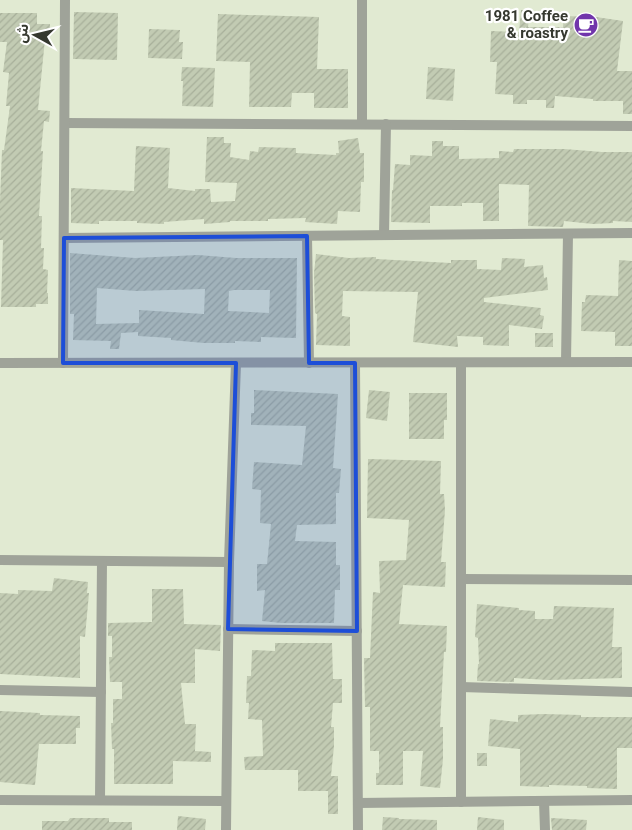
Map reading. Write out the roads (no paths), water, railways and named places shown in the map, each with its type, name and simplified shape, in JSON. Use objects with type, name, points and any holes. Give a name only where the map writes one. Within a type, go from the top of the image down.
[{"type":"street","points":[[63,363],[65,0]]},
{"type":"street","points":[[362,0],[362,124]]},
{"type":"street","points":[[64,122],[632,126]]},
{"type":"street","points":[[384,235],[386,124]]},
{"type":"street","points":[[566,362],[568,234]]},
{"type":"street","points":[[64,238],[632,234]]},
{"type":"street","points":[[306,236],[310,363]]},
{"type":"street","points":[[0,363],[632,362]]},
{"type":"street","points":[[226,830],[229,562],[236,363]]},
{"type":"street","points":[[355,363],[358,830]]},
{"type":"street","points":[[461,363],[461,802]]},
{"type":"street","points":[[0,560],[229,562]]},
{"type":"street","points":[[100,800],[102,561]]},
{"type":"street","points":[[461,579],[632,580]]},
{"type":"street","points":[[228,629],[357,631]]},
{"type":"street","points":[[461,687],[632,692]]},
{"type":"street","points":[[0,690],[101,692]]},
{"type":"street","points":[[0,800],[225,801]]},
{"type":"street","points":[[358,803],[632,800]]},
{"type":"street","points":[[544,801],[545,830]]},
{"type":"place","name":"1981 Coffee & roastry","points":[[586,25]]}]
